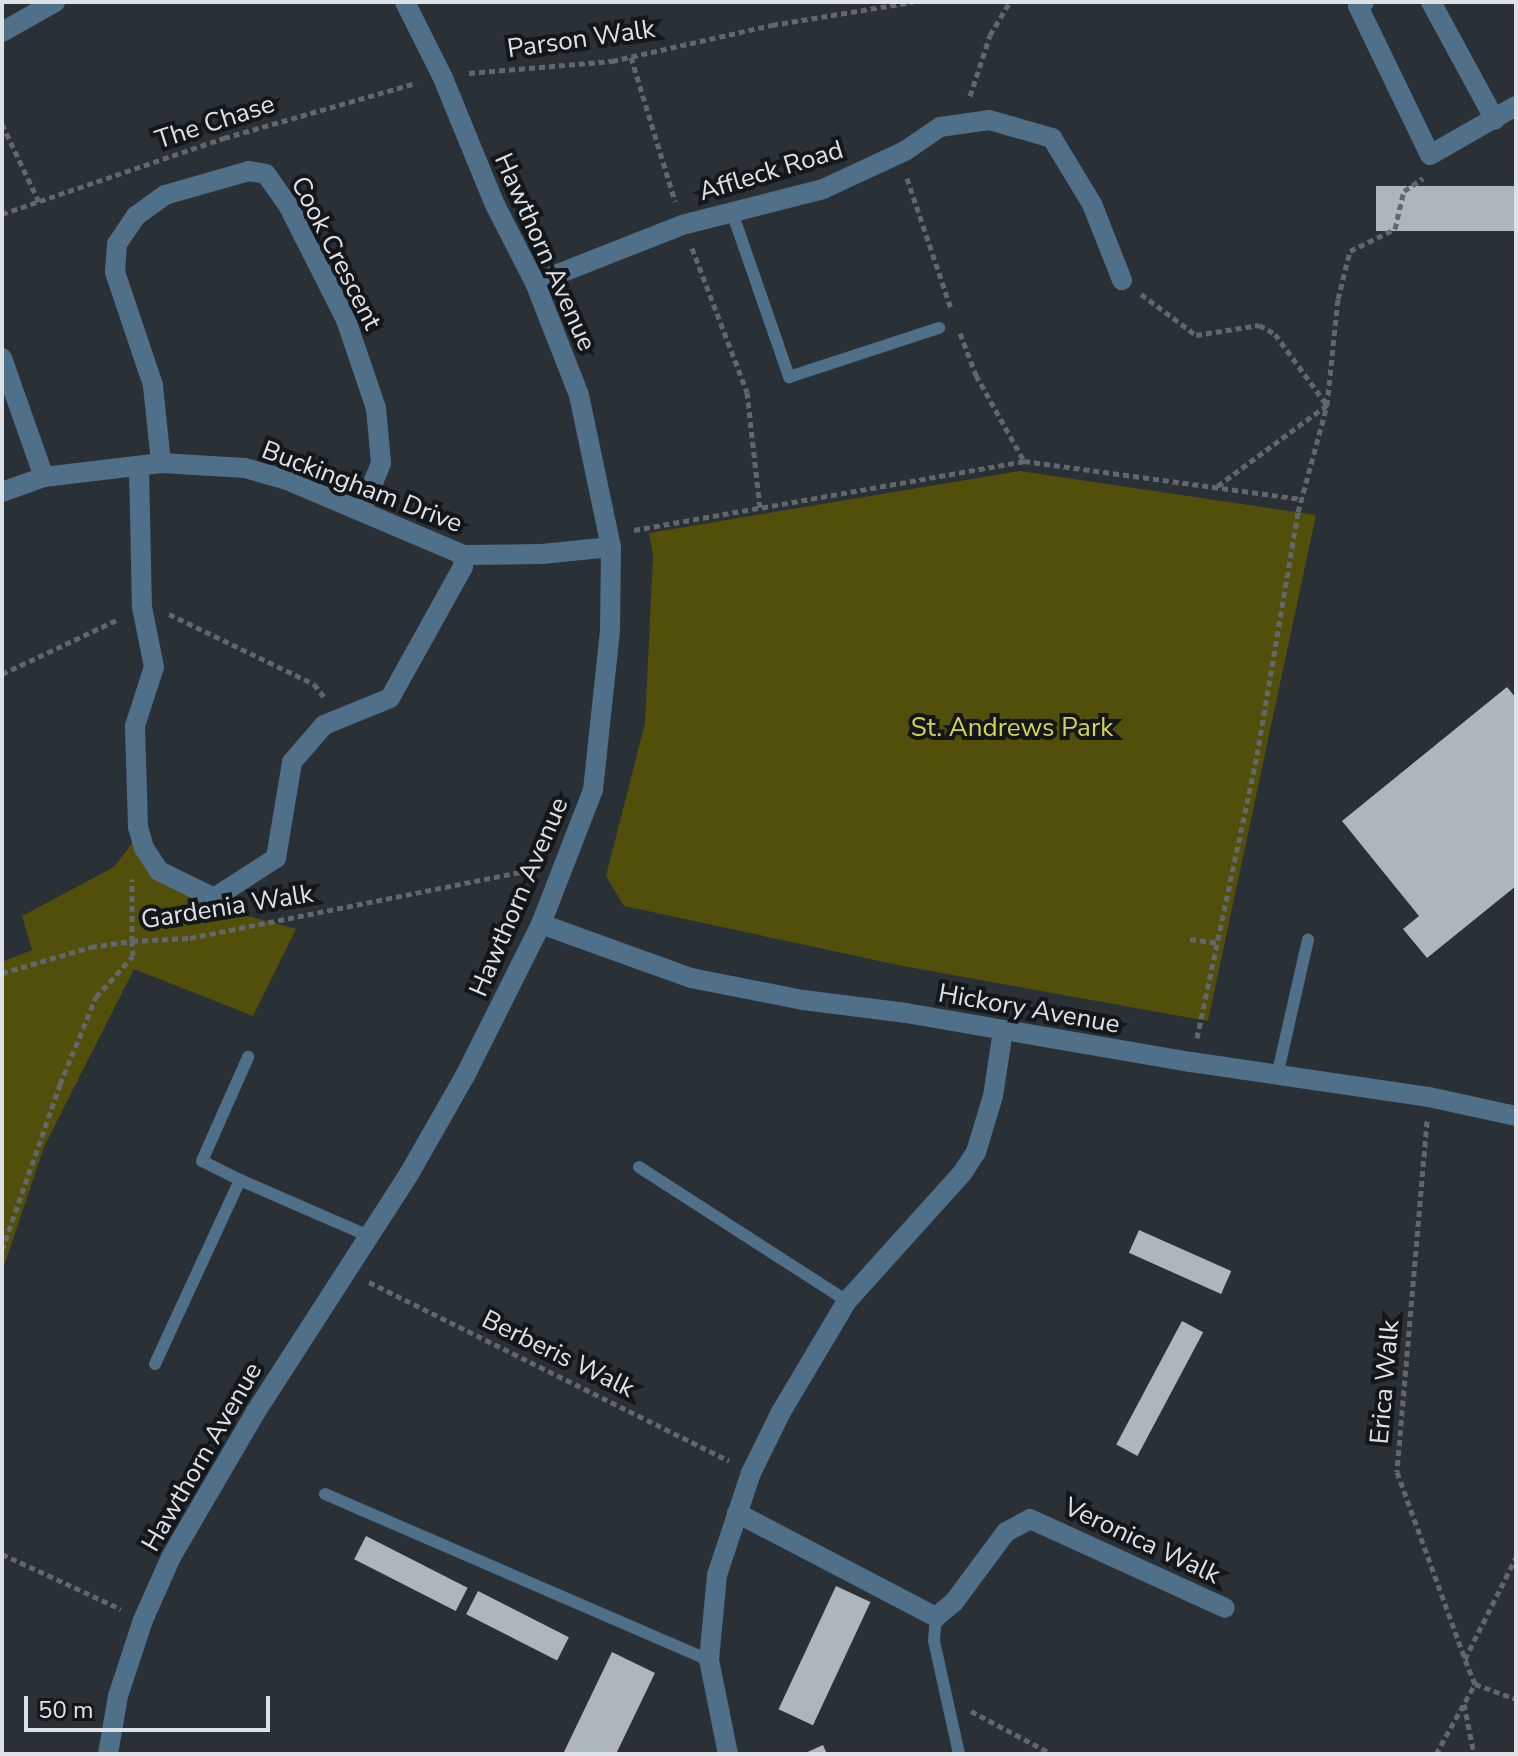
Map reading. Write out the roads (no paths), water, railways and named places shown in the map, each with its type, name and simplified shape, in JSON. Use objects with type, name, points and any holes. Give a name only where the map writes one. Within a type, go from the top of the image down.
[{"type":"street","points":[[2,32],[55,2]]},
{"type":"street","name":"Hawthorn Avenue","points":[[108,1754],[118,1696],[143,1620],[171,1557],[255,1413],[369,1236],[465,1076],[541,924],[593,790],[610,630],[610,541],[579,395],[535,283],[495,205],[442,76],[405,2]]},
{"type":"street","points":[[1364,2],[1358,6],[1430,155],[1516,106]]},
{"type":"street","points":[[1431,2],[1495,120]]},
{"type":"street","name":"Affleck Road","points":[[535,283],[682,225],[823,189],[905,151],[940,127],[989,120],[1052,138],[1092,204],[1122,280]]},
{"type":"street","name":"Cook Crescent","points":[[161,463],[153,385],[115,272],[117,244],[136,216],[165,195],[249,171],[266,174],[288,205],[346,320],[376,408],[381,463],[362,510]]},
{"type":"street","points":[[2,358],[44,477]]},
{"type":"street","name":"Buckingham Drive","points":[[2,492],[44,477],[161,463],[245,468],[287,480],[362,510],[433,545],[464,555],[542,554],[610,541]]},
{"type":"street","points":[[139,467],[142,607],[154,667],[135,726],[138,827],[144,848],[159,871],[214,898],[276,858],[278,830],[292,762],[324,725],[390,698],[463,567],[464,555]]},
{"type":"street","name":"Hickory Avenue","points":[[541,924],[691,978],[803,1000],[906,1013],[1277,1076],[1429,1097],[1516,1116]]},
{"type":"street","points":[[728,1754],[709,1660],[717,1575],[751,1473],[781,1412],[847,1301],[963,1172],[976,1152],[993,1096],[1003,1031]]},
{"type":"street","points":[[737,1513],[936,1617]]},
{"type":"street","name":"Veronica Walk","points":[[936,1617],[954,1602],[1006,1532],[1030,1519],[1225,1608]]},
{"type":"lane","points":[[732,212],[789,377],[939,328]]},
{"type":"lane","points":[[1277,1076],[1308,939]]},
{"type":"lane","points":[[248,1057],[202,1161],[369,1236]]},
{"type":"lane","points":[[639,1167],[847,1301]]},
{"type":"lane","points":[[155,1364],[240,1180]]},
{"type":"lane","points":[[325,1494],[709,1660]]},
{"type":"lane","points":[[936,1617],[934,1641],[959,1754]]},
{"type":"park label","name":"St. Andrews Park","points":[[1012,728]]}]
